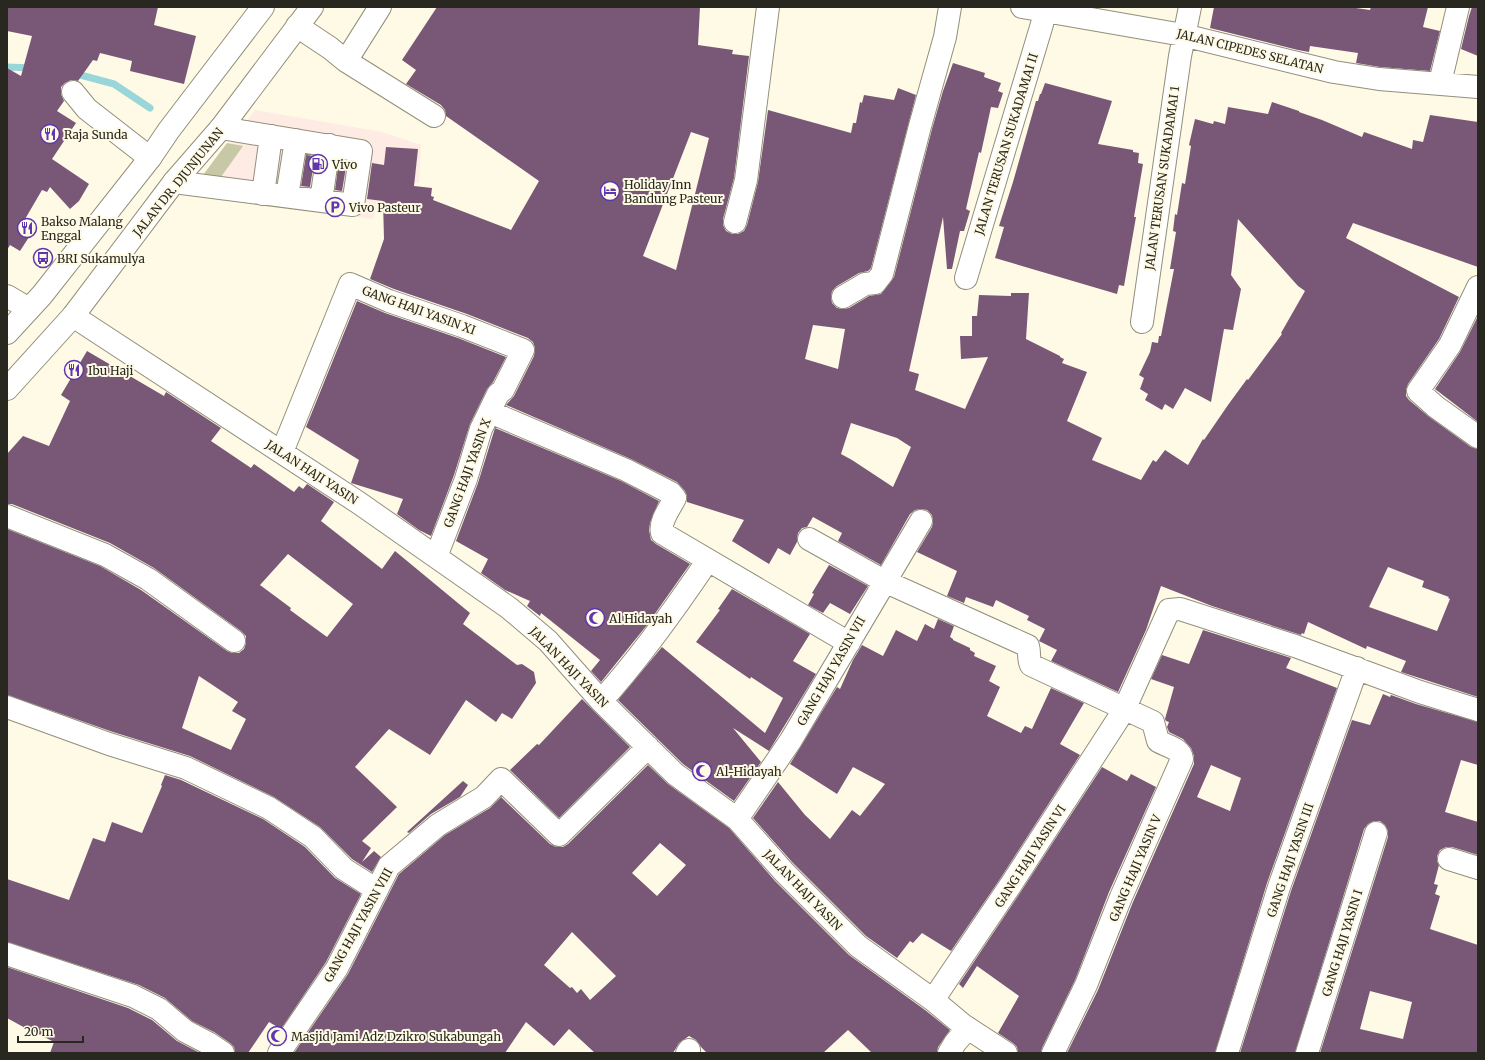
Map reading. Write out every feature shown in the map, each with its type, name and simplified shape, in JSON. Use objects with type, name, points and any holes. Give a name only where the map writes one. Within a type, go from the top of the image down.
[{"type":"main road","points":[[7,333],[42,295],[150,158],[169,130],[263,7]]},
{"type":"main road","name":"JALAN DR. DJUNJUNAN","points":[[7,389],[73,316],[174,182],[221,128],[312,7]]},
{"type":"main road","points":[[346,61],[380,7]]},
{"type":"main road","points":[[735,222],[746,180],[768,7]]},
{"type":"main road","points":[[843,298],[865,284],[875,283],[882,274],[920,126],[945,37],[950,7]]},
{"type":"main road","name":"JALAN CIPEDES SELATAN","points":[[1022,7],[1120,15],[1183,35],[1334,72],[1379,79],[1478,87]]},
{"type":"main road","name":"JALAN TERUSAN SUKADAMAI 1","points":[[1142,322],[1183,35],[1190,7]]},
{"type":"main road","points":[[1440,83],[1458,7]]},
{"type":"main road","name":"JALAN TERUSAN SUKADAMAI II","points":[[966,278],[1045,10]]},
{"type":"main road","points":[[297,26],[330,48],[346,61],[434,116]]},
{"type":"main road","points":[[73,92],[87,109],[150,158]]},
{"type":"main road","points":[[174,182],[353,205],[361,151],[221,128]]},
{"type":"main road","points":[[264,194],[271,136]]},
{"type":"main road","points":[[287,196],[296,140]]},
{"type":"main road","points":[[321,201],[329,145]]},
{"type":"main road","name":"GANG HAJI YASIN XI","points":[[282,452],[350,284],[389,301],[462,326],[523,350]]},
{"type":"main road","points":[[1478,287],[1450,345],[1418,391],[1436,407],[1478,437]]},
{"type":"main road","points":[[7,296],[29,309]]},
{"type":"main road","name":"JALAN HAJI YASIN","points":[[73,316],[359,503],[509,608],[542,636],[601,701],[675,774],[737,819],[784,872],[858,946],[933,1000],[968,1028],[1006,1053]]},
{"type":"main road","name":"GANG HAJI YASIN X","points":[[436,557],[466,479],[481,429],[498,394],[503,390],[523,350]]},
{"type":"main road","points":[[490,412],[626,470],[671,493],[675,498],[663,522],[661,529],[662,533],[848,643]]},
{"type":"main road","points":[[7,516],[105,555],[148,579],[234,641]]},
{"type":"main road","name":"GANG HAJI YASIN VII","points":[[737,819],[791,740],[921,521]]},
{"type":"main road","points":[[809,539],[884,581],[1028,646],[1030,651],[1029,661],[1031,665],[1124,710]]},
{"type":"main road","points":[[601,701],[624,676],[677,605],[708,560]]},
{"type":"main road","name":"GANG HAJI YASIN VI","points":[[933,1000],[1014,880],[1124,710],[1169,610],[1175,608],[1296,646],[1420,692],[1478,710]]},
{"type":"main road","name":"GANG HAJI YASIN III","points":[[1227,1053],[1279,887],[1357,668]]},
{"type":"main road","points":[[7,707],[109,744],[186,768],[269,808],[313,837],[344,869],[377,890]]},
{"type":"main road","name":"GANG HAJI YASIN V","points":[[1053,1053],[1086,985],[1121,897],[1182,759],[1182,755],[1178,751],[1158,741],[1153,722],[1124,710]]},
{"type":"main road","name":"GANG HAJI YASIN VIII","points":[[279,1053],[337,968],[389,866],[438,826],[484,797],[501,779],[560,835],[648,747]]},
{"type":"main road","name":"GANG HAJI YASIN I","points":[[1307,1053],[1376,833]]},
{"type":"main road","points":[[1449,859],[1478,868]]},
{"type":"main road","points":[[7,954],[133,996],[159,1009],[185,1031],[223,1053]]},
{"type":"main road","points":[[949,1053],[955,1043],[968,1028]]},
{"type":"shaded area","name":"Vivo","points":[[255,110],[382,132],[421,145],[419,183],[384,183],[373,219],[193,196]]},
{"type":"green space","points":[[227,143],[243,146],[221,177],[203,175]]},
{"type":"building","points":[[7,7],[158,7],[154,25],[196,36],[184,84],[130,71],[132,61],[100,53],[97,61],[93,60],[78,81],[71,80],[61,87],[61,94],[64,101],[57,111],[76,123],[52,159],[89,184],[79,201],[70,209],[50,187],[47,192],[42,190],[21,226],[31,234],[20,251],[10,245],[7,250],[7,68],[21,76],[32,36],[7,31]]},
{"type":"building","points":[[437,7],[700,7],[698,45],[733,50],[732,54],[749,56],[734,178],[723,219],[723,225],[726,231],[732,234],[738,234],[744,231],[747,225],[758,182],[768,110],[851,133],[853,123],[856,123],[860,102],[862,103],[864,95],[894,100],[898,88],[916,95],[871,268],[868,271],[859,273],[837,286],[832,291],[832,303],[837,308],[843,309],[849,308],[869,296],[881,294],[894,277],[932,129],[953,63],[985,73],[984,77],[1001,83],[998,91],[1003,93],[998,108],[991,107],[981,153],[979,152],[966,209],[970,211],[964,231],[960,231],[952,269],[947,269],[943,217],[909,371],[919,374],[915,390],[965,409],[988,357],[961,359],[960,336],[972,336],[972,316],[977,316],[979,295],[1011,296],[1011,293],[1029,293],[1026,339],[1060,356],[1064,359],[1062,363],[1087,372],[1067,421],[1102,438],[1092,460],[1141,480],[1153,460],[1156,462],[1165,450],[1188,465],[1203,439],[1204,440],[1247,379],[1248,380],[1282,334],[1281,333],[1305,291],[1298,286],[1238,219],[1231,275],[1241,289],[1233,330],[1224,329],[1211,402],[1185,388],[1173,409],[1165,404],[1162,410],[1145,400],[1148,394],[1140,389],[1144,378],[1139,375],[1150,352],[1152,342],[1158,343],[1159,336],[1161,336],[1174,269],[1170,269],[1176,232],[1173,231],[1175,214],[1177,215],[1182,183],[1185,184],[1191,146],[1189,145],[1195,119],[1213,124],[1214,121],[1225,124],[1228,107],[1268,114],[1272,102],[1299,111],[1362,137],[1364,132],[1412,149],[1413,140],[1423,142],[1430,115],[1478,122],[1478,267],[1353,223],[1346,238],[1459,297],[1439,339],[1408,384],[1406,396],[1428,416],[1471,447],[1478,449],[1478,697],[1401,672],[1406,661],[1367,646],[1366,649],[1308,622],[1304,634],[1302,633],[1301,635],[1212,606],[1161,586],[1146,630],[1118,692],[1051,661],[1057,650],[1039,641],[1045,629],[1027,620],[1029,616],[996,600],[993,607],[966,597],[964,603],[947,596],[957,571],[917,552],[932,527],[932,515],[927,510],[915,510],[910,514],[881,565],[838,541],[842,533],[813,517],[807,527],[802,528],[798,533],[797,542],[790,555],[778,548],[769,564],[732,541],[744,520],[687,502],[685,491],[677,482],[631,459],[506,405],[514,396],[534,356],[535,348],[533,342],[528,338],[370,279],[384,239],[383,201],[367,199],[372,163],[384,165],[386,147],[418,149],[414,186],[432,188],[431,196],[434,197],[433,200],[511,230],[539,181],[446,116],[445,110],[441,105],[406,84],[416,70],[402,60]],"holes":[[[691,132],[709,138],[676,270],[643,256]],[[813,325],[845,329],[838,369],[805,359]],[[851,423],[897,438],[911,447],[893,487],[841,454]],[[1388,567],[1424,581],[1422,587],[1449,597],[1448,598],[1450,599],[1437,631],[1369,607]]]},
{"type":"building","points":[[1214,7],[1349,7],[1370,10],[1371,7],[1428,7],[1423,27],[1440,31],[1430,71],[1380,67],[1356,63],[1358,53],[1310,46],[1309,52],[1210,28]]},
{"type":"building","points":[[1472,7],[1478,7],[1478,56],[1461,49]]},
{"type":"building","points":[[1045,83],[1112,101],[1098,144],[1133,150],[1133,152],[1139,153],[1138,163],[1143,164],[1134,217],[1136,217],[1124,286],[1119,285],[1117,294],[995,258],[1004,227],[999,226],[1036,101],[1038,101]]},
{"type":"building","points":[[306,155],[315,156],[310,187],[301,186]]},
{"type":"building","points":[[339,160],[347,161],[342,191],[335,190]]},
{"type":"building","points":[[357,301],[385,313],[458,338],[506,357],[493,382],[487,389],[470,424],[454,475],[431,536],[419,530],[397,514],[403,499],[351,483],[359,460],[306,427]]},
{"type":"building","points":[[1478,316],[1478,422],[1435,389],[1460,352]]},
{"type":"building","points":[[87,351],[164,396],[166,392],[221,428],[211,441],[251,468],[254,464],[294,492],[299,486],[303,489],[307,484],[334,502],[321,521],[382,569],[395,551],[470,613],[463,624],[517,665],[522,664],[534,672],[536,683],[512,719],[502,713],[496,722],[466,700],[430,755],[389,729],[355,767],[397,807],[362,841],[371,848],[362,862],[374,851],[381,857],[372,872],[352,859],[320,827],[274,797],[190,756],[113,732],[7,695],[7,529],[100,566],[141,590],[227,651],[239,653],[244,649],[246,643],[246,636],[241,631],[154,568],[110,543],[12,504],[7,504],[7,454],[23,436],[49,446],[70,401],[61,395]],"holes":[[[288,554],[353,604],[327,637],[290,610],[291,608],[260,585]],[[199,676],[238,702],[232,711],[246,719],[231,750],[182,728]]]},
{"type":"building","points":[[495,428],[621,481],[659,501],[650,523],[649,530],[651,540],[690,564],[647,625],[601,682],[591,671],[600,660],[541,613],[540,616],[527,606],[530,601],[505,590],[481,573],[488,559],[456,541],[478,483]]},
{"type":"building","points":[[829,565],[868,586],[850,614],[830,603],[823,613],[808,605],[814,594],[812,593]]},
{"type":"building","points":[[732,589],[810,634],[793,661],[816,674],[769,751],[733,728],[761,762],[734,801],[683,764],[618,700],[662,647],[765,733],[783,698],[751,677],[750,679],[696,642],[720,610],[718,609]]},
{"type":"building","points":[[938,619],[954,626],[950,637],[953,640],[970,648],[970,650],[975,653],[974,656],[996,666],[989,681],[1000,687],[987,716],[1021,733],[1025,726],[1032,729],[1051,688],[1084,703],[1060,744],[1080,755],[1000,879],[951,951],[922,933],[913,943],[910,941],[897,958],[866,936],[793,863],[753,818],[778,782],[805,815],[830,839],[852,810],[860,816],[885,784],[853,767],[837,794],[790,764],[837,687],[840,689],[853,660],[862,645],[883,656],[896,630],[917,641],[925,624],[934,629]]},
{"type":"building","points":[[1203,630],[1291,658],[1286,668],[1337,688],[1267,883],[1215,1053],[1067,1053],[1098,990],[1133,902],[1194,764],[1194,756],[1191,748],[1183,739],[1169,732],[1167,727],[1169,722],[1165,719],[1174,687],[1151,679],[1162,655],[1189,664]],"holes":[[[1211,765],[1241,778],[1230,811],[1197,797]]]},
{"type":"building","points":[[1383,694],[1390,697],[1391,695],[1478,722],[1478,765],[1461,760],[1445,812],[1478,822],[1478,855],[1452,847],[1446,847],[1440,850],[1437,856],[1439,865],[1434,884],[1438,885],[1435,894],[1440,896],[1430,929],[1478,945],[1478,1053],[1320,1053],[1388,837],[1388,831],[1385,825],[1380,821],[1374,821],[1368,824],[1364,829],[1295,1053],[1240,1053],[1291,891],[1352,720],[1370,725]],"holes":[[[1370,991],[1412,1002],[1403,1039],[1360,1029]]]},
{"type":"building","points":[[582,699],[630,747],[559,818],[510,770],[537,744],[539,745]]},
{"type":"building","points":[[648,765],[668,784],[729,828],[775,881],[849,955],[950,1030],[938,1047],[937,1053],[872,1053],[848,1030],[823,1053],[707,1053],[696,1040],[689,1036],[679,1043],[673,1053],[595,1053],[569,1029],[554,1046],[526,1022],[505,1053],[294,1053],[348,974],[399,874],[445,835],[490,808],[501,797],[550,844],[556,847],[563,847],[568,844]],"holes":[[[660,843],[686,865],[657,896],[632,873]],[[572,932],[616,976],[590,1000],[581,989],[577,993],[572,987],[570,988],[544,965]]]},
{"type":"building","points":[[1102,767],[1127,781],[1131,774],[1156,787],[1109,892],[1075,980],[1042,1048],[1041,1053],[1018,1053],[1017,1047],[1013,1043],[998,1033],[1019,996],[977,966],[963,988],[959,984]]},
{"type":"building","points":[[165,775],[181,780],[263,819],[305,847],[335,878],[361,894],[326,962],[281,1029],[269,1022],[248,1053],[235,1053],[234,1047],[230,1043],[214,1032],[192,1021],[165,998],[139,985],[7,942],[7,879],[69,900],[93,838],[105,842],[112,822],[142,833],[162,786],[161,785]]},
{"type":"building","points":[[463,781],[468,785],[460,797],[431,814],[409,833],[407,832]]},
{"type":"building","points":[[7,967],[128,1008],[152,1020],[177,1041],[200,1053],[50,1053],[54,1042],[7,1018]]},
{"type":"waterway","points":[[7,67],[33,68]]},
{"type":"waterway","points":[[73,73],[114,84],[150,108]]},
{"type":"place","name":"Raja Sunda","points":[[50,134]]},
{"type":"place","name":"Vivo","points":[[318,164]]},
{"type":"place","name":"Holiday Inn Bandung Pasteur","points":[[610,191]]},
{"type":"place","name":"Vivo Pasteur","points":[[335,207]]},
{"type":"place","name":"Bakso Malang Enggal","points":[[27,228]]},
{"type":"place","name":"BRI Sukamulya","points":[[43,258]]},
{"type":"place","name":"Ibu Haji","points":[[74,370]]},
{"type":"place","name":"Al Hidayah","points":[[595,618]]},
{"type":"place","name":"Al-Hidayah","points":[[702,771]]},
{"type":"place","name":"Masjid Jami Adz Dzikro Sukabungah","points":[[277,1036]]}]
